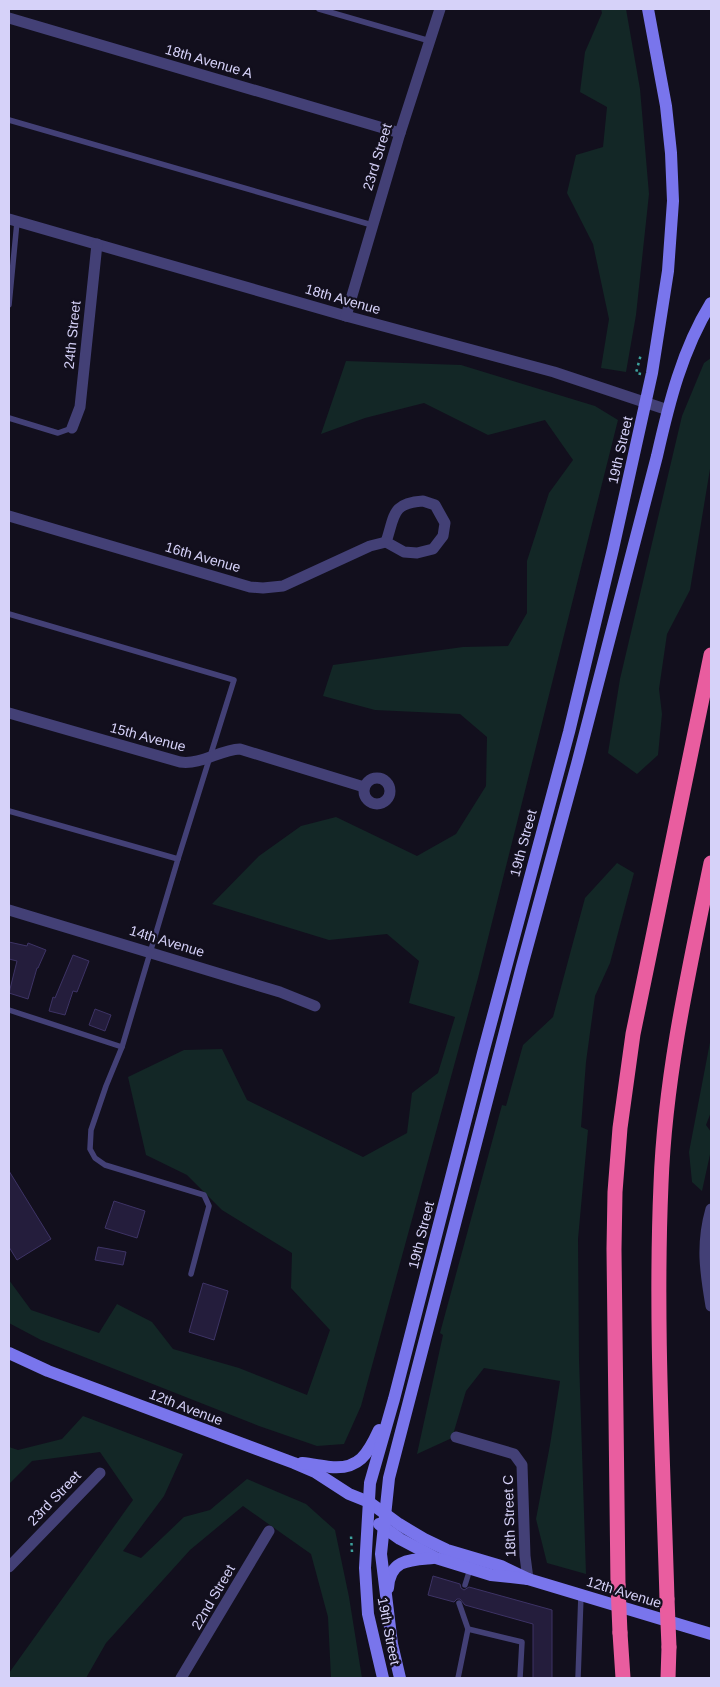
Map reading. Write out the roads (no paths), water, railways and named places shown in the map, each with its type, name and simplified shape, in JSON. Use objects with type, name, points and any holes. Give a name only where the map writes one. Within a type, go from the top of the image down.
[{"type":"highway","points":[[623,1678],[618,1585],[614,1249],[615,1192],[620,1128],[633,1034],[711,655]]},
{"type":"highway","points":[[668,1678],[669,1646],[659,1278],[661,1182],[668,1108],[691,959],[711,863]]},
{"type":"highway","points":[[691,959],[711,912]]},
{"type":"main road","name":"19th Street","points":[[383,1678],[368,1614],[365,1568],[370,1483],[394,1399],[483,1053],[569,732],[646,402],[665,298],[673,201],[671,154],[666,106],[648,9]]},
{"type":"main road","name":"19th Street","points":[[400,1678],[392,1644],[381,1554],[389,1478],[668,410],[681,365],[711,303]]},
{"type":"main road","name":"12th Avenue","points":[[9,1353],[48,1371],[315,1472],[349,1494],[369,1502],[399,1524],[447,1550],[502,1566],[528,1579],[711,1634]]},
{"type":"main road","points":[[294,1463],[317,1464],[330,1467],[357,1462],[365,1456],[370,1448],[394,1399]]},
{"type":"main road","name":"12th Avenue","points":[[349,1494],[368,1516],[400,1539],[436,1558],[491,1575],[528,1579]]},
{"type":"main road","points":[[386,1602],[389,1578],[395,1568],[400,1564],[413,1560],[436,1558]]},
{"type":"street","name":"23rd Street","points":[[346,316],[400,133],[440,9]]},
{"type":"street","name":"18th Avenue A","points":[[9,18],[400,133]]},
{"type":"street","name":"18th Avenue","points":[[13,221],[346,316],[554,372],[668,410]]},
{"type":"street","name":"24th Street","points":[[72,428],[80,407],[97,244]]},
{"type":"street","points":[[423,500],[435,505],[444,522],[443,536],[433,549],[425,552],[404,552],[386,542],[391,521],[396,511],[410,502],[423,500]]},
{"type":"street","name":"16th Avenue","points":[[9,516],[250,587],[263,588],[283,586],[370,546],[386,542]]},
{"type":"street","name":"15th Avenue","points":[[9,713],[180,762],[190,764],[240,749],[364,788]]},
{"type":"street","name":"14th Avenue","points":[[9,910],[280,992],[315,1006]]},
{"type":"street","points":[[711,1209],[705,1236],[711,1306]]},
{"type":"street","name":"18th Street C","points":[[456,1437],[514,1454],[522,1465],[525,1556],[528,1579]]},
{"type":"street","name":"23rd Street","points":[[9,1567],[100,1473]]},
{"type":"street","name":"22nd Street","points":[[181,1678],[269,1531]]},
{"type":"lane","points":[[319,9],[430,41]]},
{"type":"lane","points":[[9,120],[372,225]]},
{"type":"lane","points":[[9,305],[13,221]]},
{"type":"lane","points":[[9,418],[58,433],[72,428]]},
{"type":"lane","points":[[9,614],[234,680],[122,1047],[106,1086],[92,1130],[90,1149],[95,1158],[105,1165],[204,1195],[209,1206],[191,1274]]},
{"type":"lane","points":[[9,811],[178,860]]},
{"type":"lane","points":[[9,1010],[122,1047]]},
{"type":"lane","points":[[465,1585],[470,1569]]},
{"type":"lane","points":[[578,1678],[581,1595]]},
{"type":"lane","points":[[458,1678],[468,1629],[459,1603]]},
{"type":"lane","points":[[468,1629],[522,1642],[520,1678]]}]
